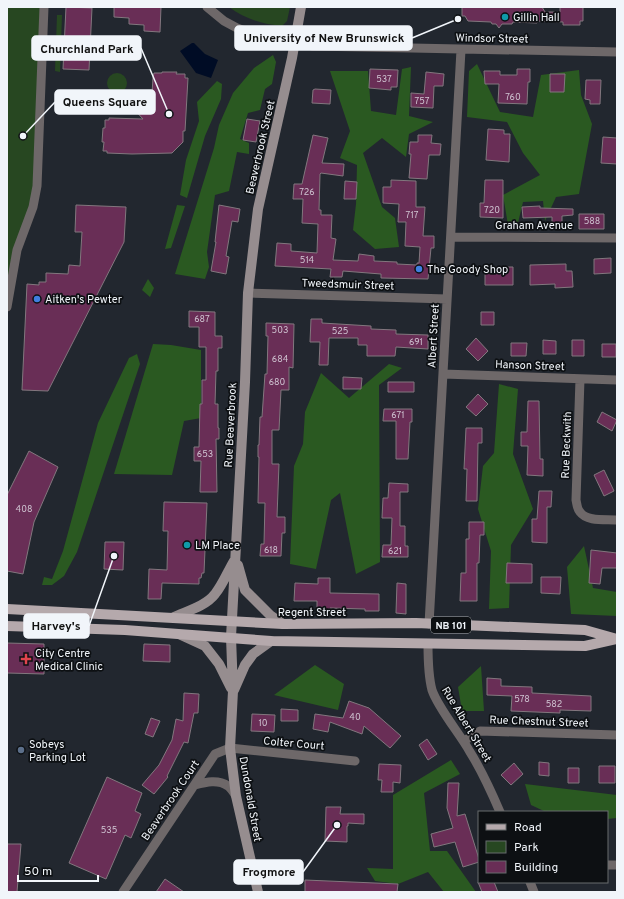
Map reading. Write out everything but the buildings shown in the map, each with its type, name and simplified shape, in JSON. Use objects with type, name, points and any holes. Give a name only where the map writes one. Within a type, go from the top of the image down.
[{"type":"main road","name":"Regent Street","points":[[7,609],[284,624],[429,624],[585,630],[617,639]]},
{"type":"main road","name":"Regent Street","points":[[7,626],[177,633],[271,641],[585,646],[617,639]]},
{"type":"street","points":[[7,306],[8,291],[17,250],[33,206],[37,186],[44,7]]},
{"type":"street","name":"Windsor Street","points":[[207,7],[224,21],[250,34],[313,46],[617,52]]},
{"type":"street","name":"Beaverbrook Street","points":[[248,293],[258,209],[302,7]]},
{"type":"street","name":"Albert Street","points":[[429,624],[461,50]]},
{"type":"street","name":"Graham Avenue","points":[[451,237],[617,238]]},
{"type":"street","name":"Tweedsmuir Street","points":[[248,293],[447,299]]},
{"type":"street","name":"Rue Beaverbrook","points":[[236,559],[248,293]]},
{"type":"street","name":"Hanson Street","points":[[443,374],[617,380]]},
{"type":"street","name":"Rue Beckwith","points":[[580,379],[576,500],[579,511],[584,516],[594,519],[617,520]]},
{"type":"street","points":[[174,617],[212,598],[216,594],[236,559]]},
{"type":"street","points":[[231,637],[236,559]]},
{"type":"street","points":[[236,559],[245,590],[270,615],[284,624]]},
{"type":"street","points":[[177,633],[205,646],[219,664],[233,691]]},
{"type":"street","name":"Dundonald Street","points":[[231,637],[233,691],[230,748],[236,796],[258,892]]},
{"type":"street","points":[[233,691],[245,665],[253,654],[271,641]]},
{"type":"street","name":"Rue Albert Street","points":[[428,644],[429,677],[432,691],[464,741],[486,781],[500,811]]},
{"type":"street","name":"Rue Chestnut Street","points":[[464,741],[480,731],[617,735]]},
{"type":"street","name":"Colter Court","points":[[230,748],[355,761]]},
{"type":"street","name":"Beaverbrook Court","points":[[123,892],[215,754],[230,748]]},
{"type":"street","points":[[195,785],[209,781],[215,782],[227,786],[236,796]]},
{"type":"green space","points":[[7,7],[44,7],[37,186],[7,291]]},
{"type":"green space","points":[[229,7],[290,7],[287,21],[282,26],[254,20],[241,15]]},
{"type":"green space","points":[[57,15],[62,15],[60,72],[55,71]]},
{"type":"green space","points":[[273,55],[276,62],[272,84],[265,89],[260,110],[248,113],[240,139],[249,143],[249,154],[237,152],[229,191],[215,195],[207,252],[209,267],[205,279],[175,274],[214,148],[219,125],[233,93],[254,68]]},
{"type":"green space","points":[[477,64],[500,112],[533,117],[541,75],[579,70],[581,95],[592,124],[579,194],[556,197],[545,221],[543,201],[523,202],[517,227],[508,225],[503,195],[540,175],[523,153],[507,122],[467,117],[469,71]]},
{"type":"green space","points":[[411,67],[409,116],[433,122],[409,134],[406,157],[382,138],[363,153],[382,207],[395,218],[399,247],[375,249],[353,230],[356,204],[357,165],[340,158],[350,131],[330,71],[368,71],[371,111],[396,115],[402,69]]},
{"type":"green space","points":[[117,73],[124,76],[127,83],[124,90],[117,93],[110,90],[107,83],[110,76]]},
{"type":"green space","points":[[217,81],[222,84],[221,99],[205,136],[187,198],[180,195],[186,160],[199,121],[197,102]]},
{"type":"green space","points":[[177,205],[185,206],[171,248],[165,249]]},
{"type":"green space","points":[[148,279],[154,288],[150,297],[142,290]]},
{"type":"green space","points":[[153,344],[171,345],[201,350],[201,418],[184,421],[172,475],[114,474]]},
{"type":"green space","points":[[137,354],[140,364],[77,552],[64,576],[52,585],[42,585],[44,577],[52,579],[63,551],[98,423],[129,358]]},
{"type":"green space","points":[[389,364],[402,368],[379,385],[380,562],[356,574],[340,493],[331,500],[316,569],[290,564],[294,466],[303,444],[305,412],[321,373],[349,398]]},
{"type":"green space","points":[[499,384],[518,389],[513,454],[533,509],[511,545],[509,608],[489,609],[491,551],[478,509],[483,466],[494,453]]},
{"type":"green space","points":[[584,546],[593,588],[617,592],[617,616],[571,614],[567,567]]},
{"type":"green space","points":[[315,665],[344,684],[338,710],[274,695]]},
{"type":"green space","points":[[481,666],[484,711],[462,711],[458,687]]},
{"type":"green space","points":[[451,760],[460,774],[424,793],[430,851],[447,851],[476,892],[444,892],[428,872],[398,884],[375,881],[367,868],[393,869],[393,795]]},
{"type":"green space","points":[[525,784],[617,795],[617,818],[608,819],[608,811],[544,811],[531,805]]},
{"type":"water","points":[[194,43],[205,54],[218,60],[211,78],[196,73],[180,51]]},
{"type":"place","name":"Gillin Hall","points":[[505,17]]},
{"type":"place","name":"University of New Brunswick","points":[[458,19]]},
{"type":"place","name":"Churchland Park","points":[[169,114]]},
{"type":"place","name":"Queens Square","points":[[23,136]]},
{"type":"place","name":"The Goody Shop","points":[[419,269]]},
{"type":"place","name":"Aitken's Pewter","points":[[37,299]]},
{"type":"place","name":"LM Place","points":[[187,545]]},
{"type":"place","name":"Harvey's","points":[[114,556]]},
{"type":"place","name":"City Centre Medical Clinic","points":[[26,659]]},
{"type":"place","name":"Sobeys Parking Lot","points":[[21,750]]},
{"type":"place","name":"Frogmore","points":[[337,825]]}]
